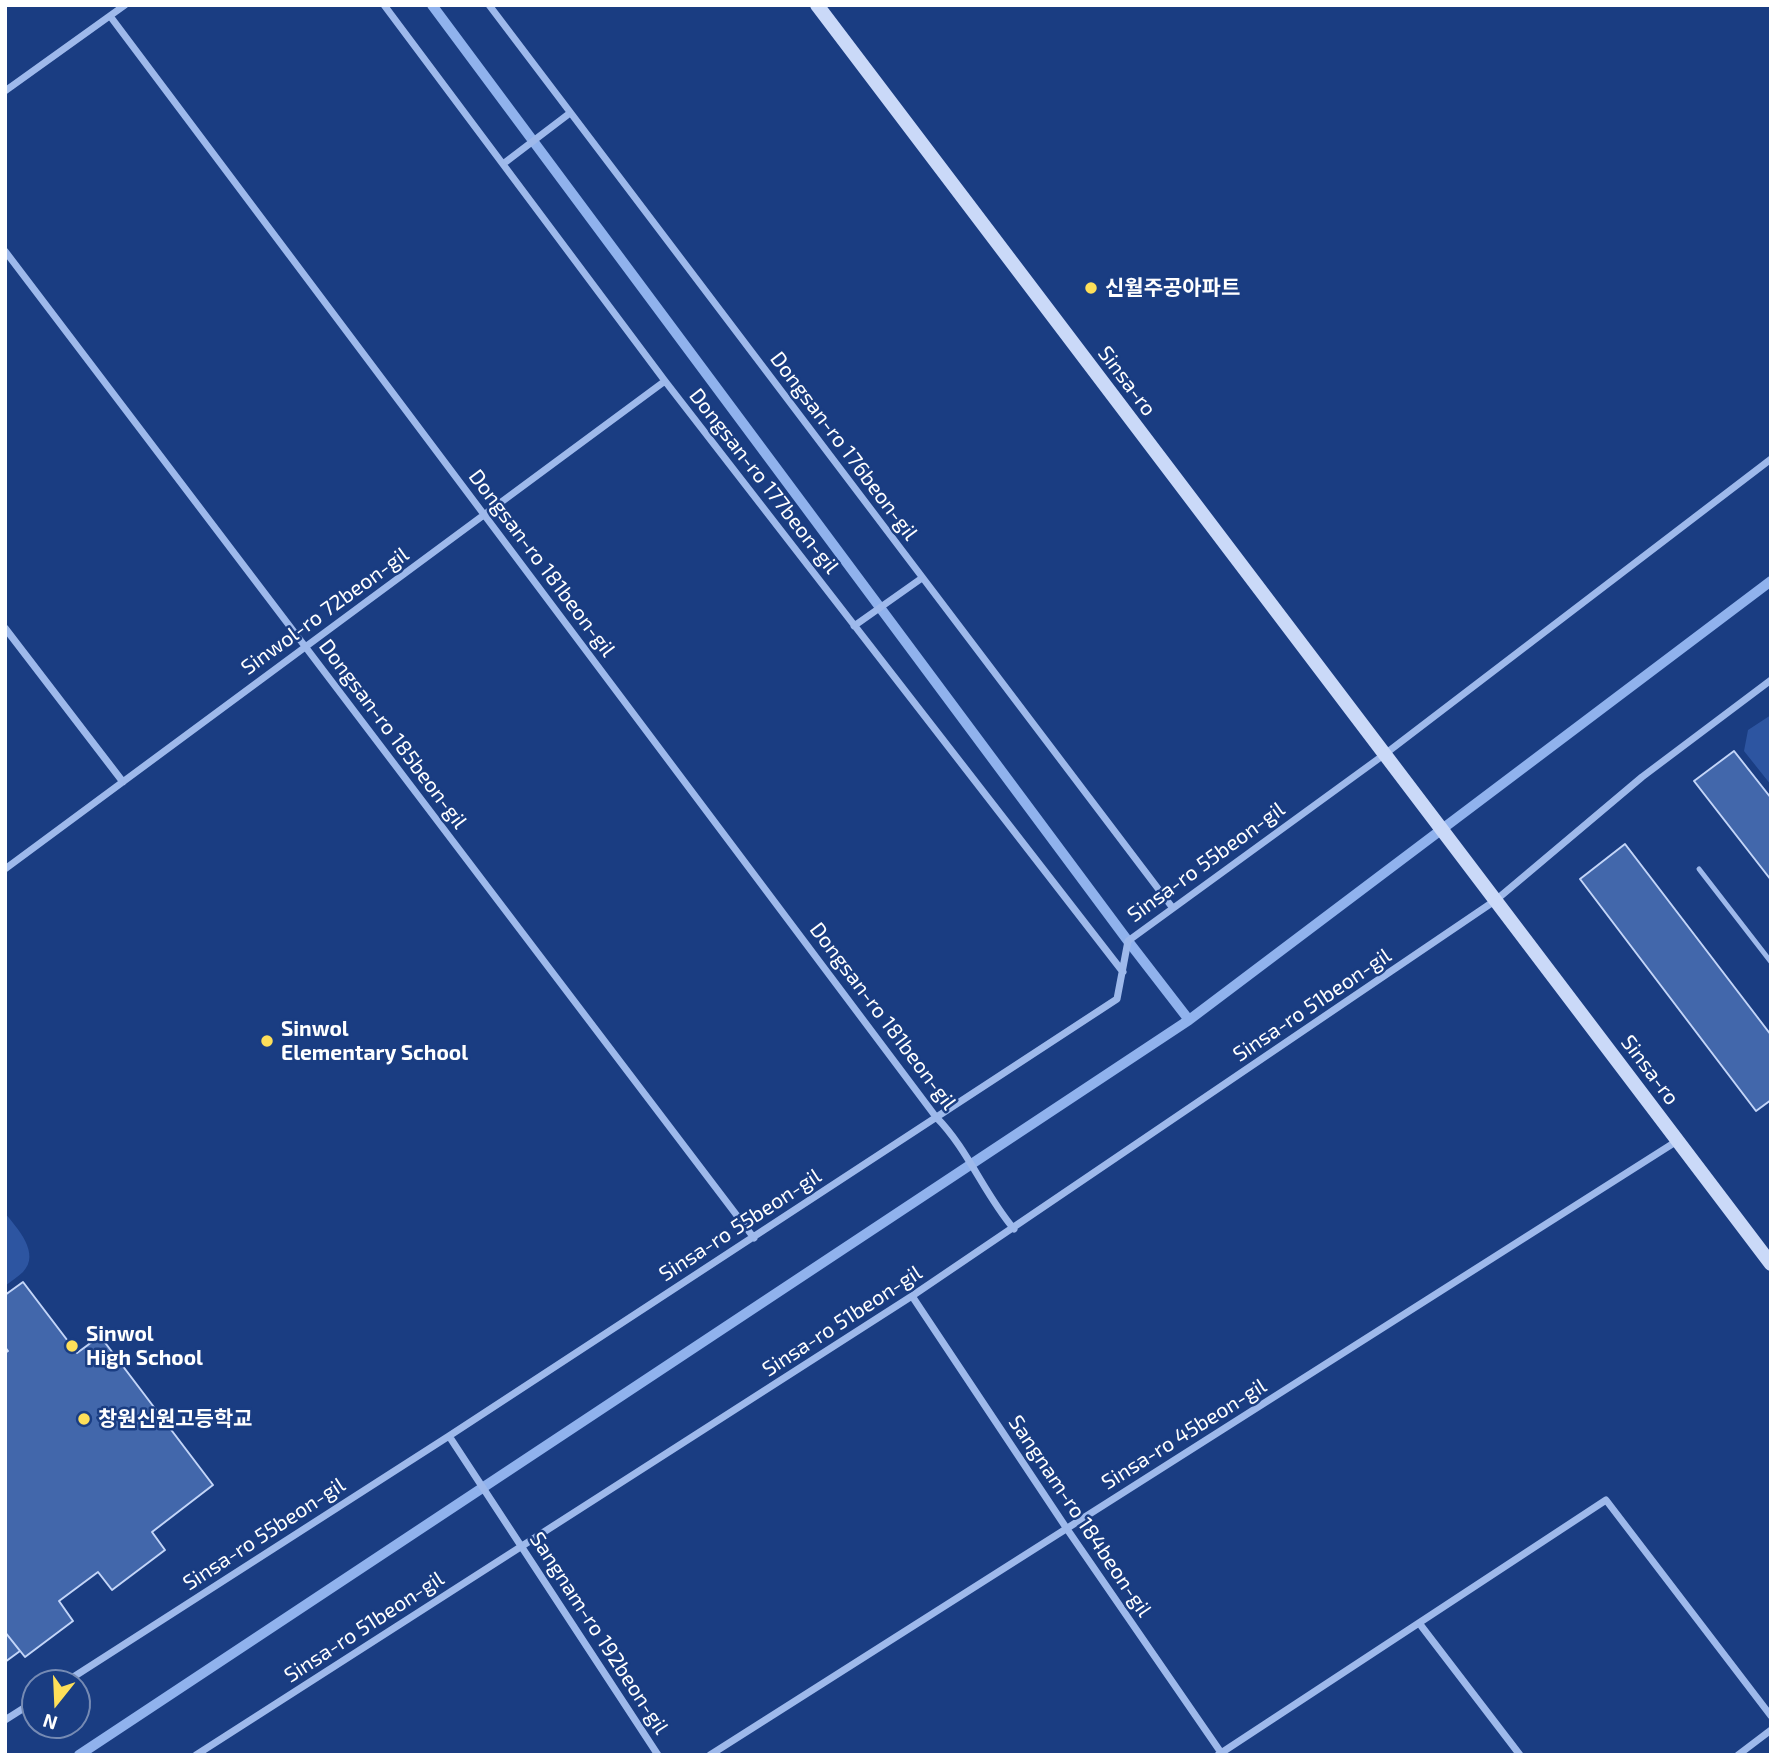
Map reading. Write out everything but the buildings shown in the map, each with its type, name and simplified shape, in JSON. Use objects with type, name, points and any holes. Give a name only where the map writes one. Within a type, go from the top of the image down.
[{"type":"main road","name":"Sinsa-ro","points":[[817,5],[1771,1264]]},
{"type":"street","points":[[5,91],[125,5]]},
{"type":"street","name":"Dongsan-ro 177beon-gil","points":[[384,5],[665,381],[1123,972]]},
{"type":"street","name":"Dongsan-ro 176beon-gil","points":[[488,5],[1172,907]]},
{"type":"street","name":"Dongsan-ro 181beon-gil","points":[[110,16],[936,1117],[949,1130],[1014,1229]]},
{"type":"street","points":[[503,164],[570,113]]},
{"type":"street","name":"Dongsan-ro 185beon-gil","points":[[5,251],[754,1238]]},
{"type":"street","name":"Sinwol-ro 72beon-gil","points":[[5,869],[665,381]]},
{"type":"street","name":"Sinsa-ro 55beon-gil","points":[[86,1669],[754,1238],[1117,999],[1128,941],[1385,754],[1771,459]]},
{"type":"street","points":[[854,625],[922,578]]},
{"type":"street","points":[[5,628],[123,782]]},
{"type":"street","name":"Sinsa-ro 51beon-gil","points":[[196,1755],[1014,1229],[1496,900],[1642,777],[1771,680]]},
{"type":"street","name":"Sinsa-ro 45beon-gil","points":[[710,1755],[1677,1141]]},
{"type":"street","name":"Sangnam-ro 184beon-gil","points":[[912,1296],[1220,1754],[1606,1500],[1771,1716]]},
{"type":"street","name":"Sangnam-ro 192beon-gil","points":[[449,1436],[657,1755]]},
{"type":"street","points":[[1419,1623],[1520,1755]]},
{"type":"street","points":[[5,1720],[21,1710]]},
{"type":"street","points":[[1738,1755],[1771,1730]]},
{"type":"lane","points":[[1699,869],[1771,962]]},
{"type":"shaded area","points":[[1771,715],[1771,785],[1744,751],[1748,730]]},
{"type":"shaded area","points":[[5,1213],[25,1241],[29,1257],[23,1272],[5,1286]]},
{"type":"waterway","points":[[432,5],[1189,1020]]},
{"type":"waterway","points":[[79,1755],[1189,1020],[1771,581]]},
{"type":"place","name":"신월주공아파트","points":[[1091,288]]},
{"type":"place","name":"Sinwol Elementary School","points":[[267,1041]]},
{"type":"place","name":"Sinwol High School","points":[[72,1346]]},
{"type":"place","name":"창원신원고등학교","points":[[84,1419]]}]
